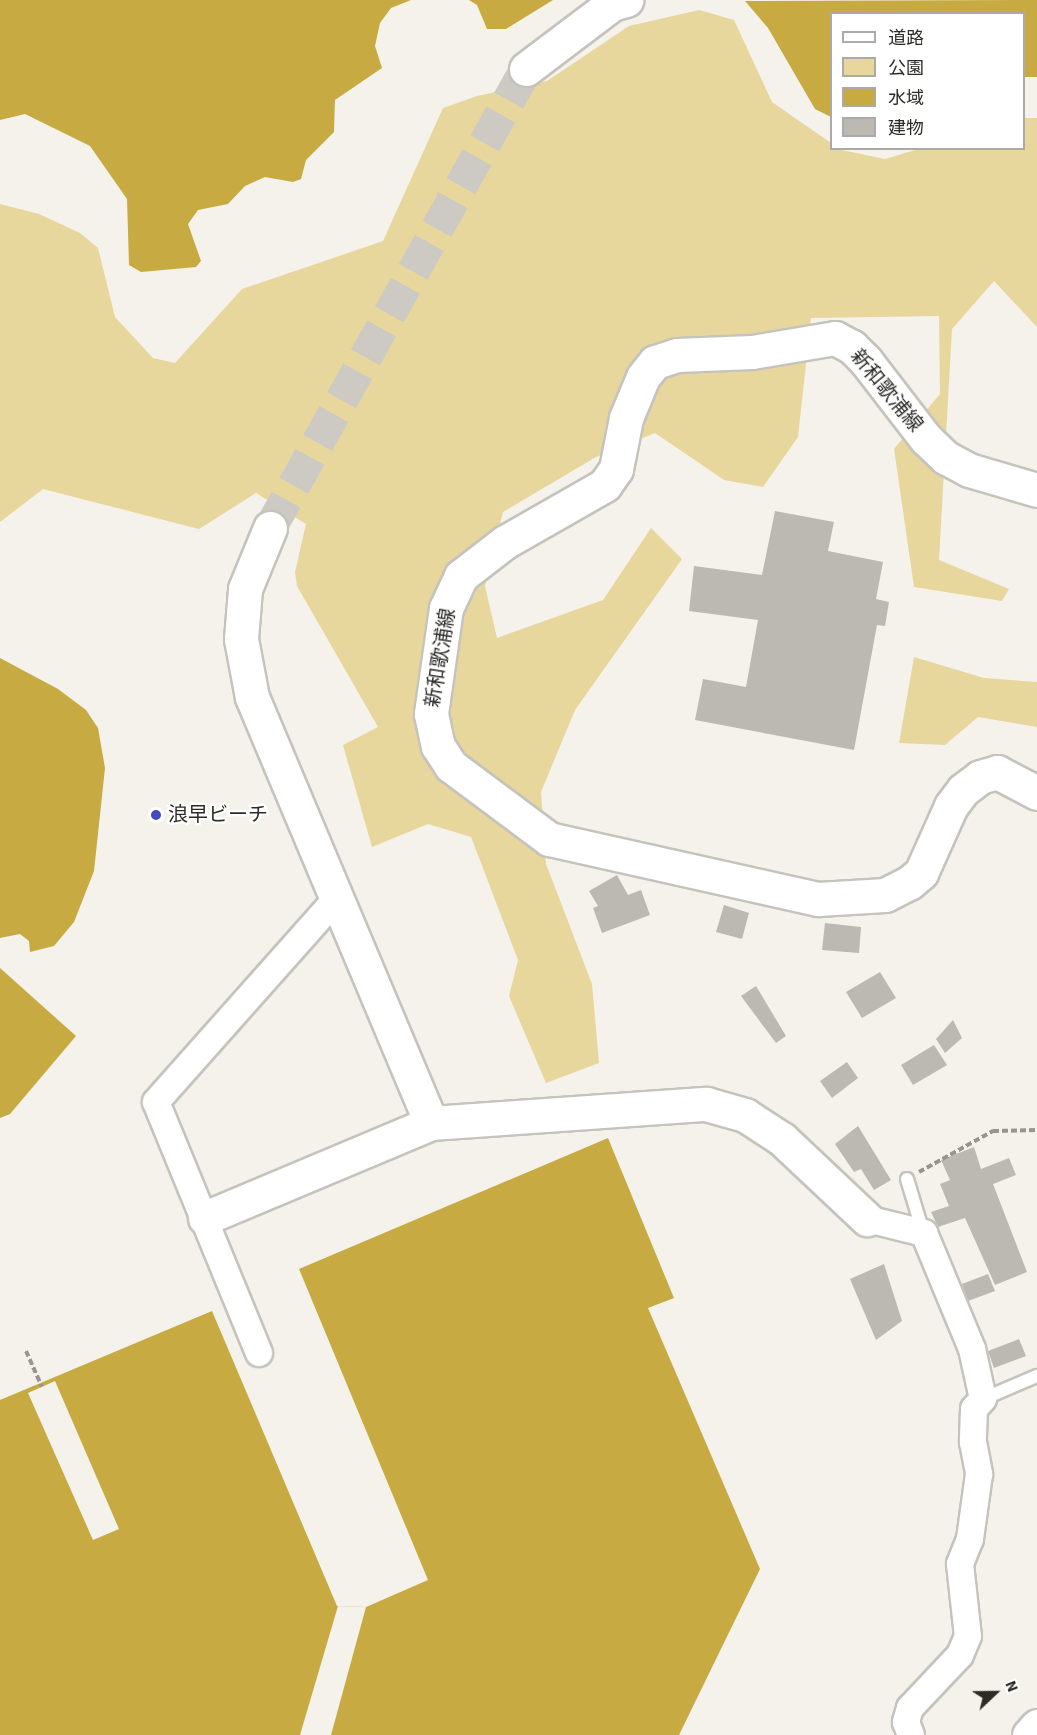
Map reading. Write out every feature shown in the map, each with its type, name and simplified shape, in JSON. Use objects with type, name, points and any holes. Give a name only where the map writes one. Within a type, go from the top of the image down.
[{"type":"main road","points":[[526,69],[612,4],[626,0]]},
{"type":"main road","name":"新和歌浦線","points":[[1037,490],[969,470],[946,458],[926,439],[867,362],[852,347],[835,339],[752,352],[677,355],[655,362],[643,377],[626,418],[616,469],[605,485],[505,542],[461,576],[446,608],[431,714],[438,746],[450,766],[549,839],[818,899],[885,895],[909,883],[921,873],[951,806],[963,790],[980,777],[997,772],[1037,794]]},
{"type":"main road","points":[[270,528],[245,589],[241,639],[252,697],[431,1123]]},
{"type":"main road","points":[[205,1218],[431,1123],[706,1104],[745,1115],[782,1139],[867,1219]]},
{"type":"main road","points":[[1029,1735],[1037,1726]]},
{"type":"street","points":[[259,1353],[156,1102],[337,898]]},
{"type":"street","points":[[867,1219],[924,1233],[972,1349],[983,1399],[974,1409],[973,1442],[980,1474],[970,1539],[960,1564],[969,1636],[960,1655],[910,1708],[906,1722],[911,1735]]},
{"type":"lane","points":[[907,1179],[924,1233]]},
{"type":"lane","points":[[983,1399],[1037,1376]]},
{"type":"path","points":[[907,1179],[993,1131],[1037,1130]]},
{"type":"path","points":[[26,1351],[42,1387]]},
{"type":"green space","points":[[699,10],[734,20],[772,102],[830,142],[830,150],[842,150],[885,159],[916,150],[1025,150],[1025,118],[1037,118],[1037,327],[994,281],[952,329],[939,560],[1009,589],[1002,601],[914,587],[894,449],[940,394],[939,316],[811,318],[798,437],[763,487],[724,480],[655,433],[596,457],[503,512],[485,586],[497,638],[603,600],[651,528],[682,559],[575,710],[541,792],[546,864],[592,984],[599,1063],[546,1083],[509,996],[518,960],[471,837],[428,824],[372,847],[343,745],[378,727],[297,586],[295,572],[306,524],[256,493],[199,529],[43,489],[0,522],[0,204],[39,214],[80,233],[98,248],[115,317],[153,358],[175,363],[242,289],[383,241],[443,108],[477,96],[547,81],[629,26]]},
{"type":"green space","points":[[914,657],[984,678],[1037,682],[1037,727],[978,717],[945,745],[899,743]]},
{"type":"water","points":[[0,0],[411,0],[391,8],[380,23],[375,46],[382,68],[335,100],[334,132],[306,160],[301,179],[293,182],[265,177],[245,186],[228,204],[198,210],[188,224],[201,261],[196,267],[141,272],[129,265],[127,199],[90,146],[25,114],[0,120]]},
{"type":"water","points":[[469,0],[553,0],[506,29],[487,29],[477,5]]},
{"type":"water","points":[[1037,0],[1037,77],[1025,77],[1025,12],[830,12],[830,116],[815,109],[768,28],[745,1]]},
{"type":"water","points":[[0,658],[58,689],[86,710],[98,728],[105,768],[94,871],[74,922],[54,946],[30,952],[29,941],[20,934],[0,938]]},
{"type":"water","points":[[0,968],[76,1036],[10,1114],[0,1118]]},
{"type":"water","points":[[608,1138],[674,1298],[648,1308],[760,1569],[679,1735],[0,1735],[0,1400],[212,1311],[337,1606],[366,1607],[428,1580],[299,1269]]},
{"type":"pier","points":[[55,1381],[119,1529],[93,1540],[28,1393]]},
{"type":"pier","points":[[338,1606],[366,1607],[331,1735],[300,1735]]},
{"type":"building","points":[[775,511],[834,522],[828,551],[883,562],[876,599],[889,602],[885,626],[877,625],[854,750],[695,720],[703,679],[746,687],[758,620],[689,611],[694,566],[762,575]]},
{"type":"building","points":[[617,875],[628,895],[641,890],[650,915],[602,933],[593,908],[598,906],[589,891]]},
{"type":"building","points":[[724,905],[749,913],[742,939],[716,932]]},
{"type":"building","points":[[825,923],[861,927],[859,953],[822,950]]},
{"type":"building","points":[[880,972],[896,998],[862,1018],[846,992]]},
{"type":"building","points":[[756,986],[786,1036],[776,1043],[741,996]]},
{"type":"building","points":[[953,1020],[962,1038],[945,1053],[936,1039]]},
{"type":"building","points":[[934,1045],[947,1065],[913,1085],[901,1065]]},
{"type":"building","points":[[847,1062],[858,1078],[832,1098],[820,1081]]},
{"type":"building","points":[[858,1126],[891,1180],[874,1190],[861,1169],[854,1172],[835,1144]]},
{"type":"building","points":[[974,1147],[981,1169],[1009,1158],[1016,1175],[993,1184],[1027,1272],[995,1285],[965,1218],[938,1227],[931,1212],[949,1206],[940,1184],[950,1180],[941,1160]]},
{"type":"building","points":[[884,1264],[902,1321],[876,1340],[850,1279]]},
{"type":"building","points":[[988,1274],[995,1291],[968,1301],[962,1284]]},
{"type":"building","points":[[1019,1339],[1026,1356],[994,1368],[988,1351]]},
{"type":"tunnel","points":[[270,528],[526,69]]},
{"type":"place","name":"浪早ビーチ","points":[[156,815]]}]
